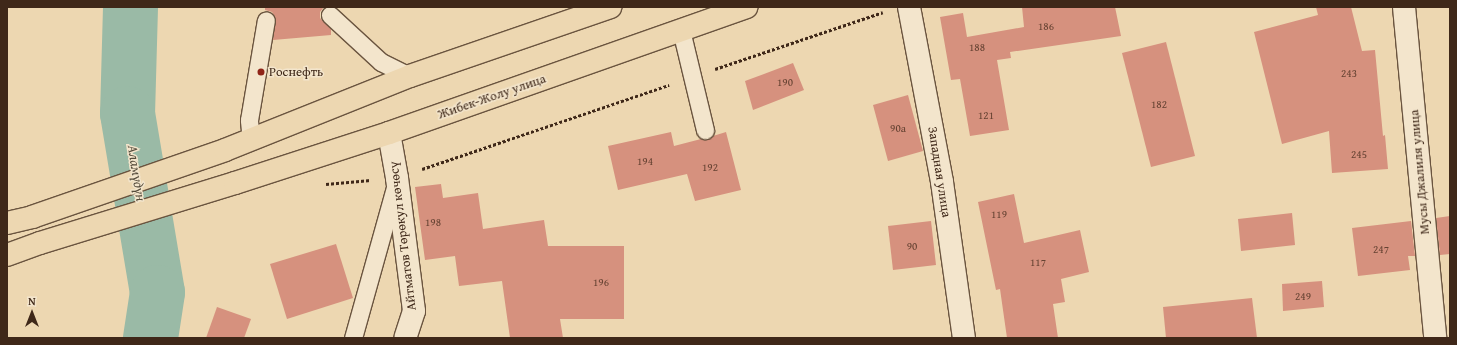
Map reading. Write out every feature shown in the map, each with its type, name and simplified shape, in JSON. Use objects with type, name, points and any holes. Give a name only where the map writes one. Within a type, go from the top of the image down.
[{"type":"main road","points":[[7,223],[32,217],[225,150],[410,76],[610,7]]},
{"type":"main road","name":"Жибек-Жолу улица","points":[[7,255],[40,243],[235,183],[389,133],[746,7]]},
{"type":"street","name":"Мусы Джалиля улица","points":[[1404,7],[1435,338]]},
{"type":"street","name":"Западная улица","points":[[900,8],[942,182],[964,338]]},
{"type":"street","name":"Айтматов Төрөкул көчөсү","points":[[389,133],[397,178],[414,310],[405,338]]},
{"type":"lane","points":[[330,15],[381,62],[410,76]]},
{"type":"lane","points":[[251,140],[249,120],[266,20]]},
{"type":"lane","points":[[681,30],[705,130]]},
{"type":"lane","points":[[353,338],[397,178]]},
{"type":"path","points":[[320,184],[397,178],[692,77],[900,8]]},
{"type":"building","points":[[265,7],[324,7],[320,12],[320,18],[331,29],[331,35],[273,40],[275,17],[272,12],[265,10]]},
{"type":"building","points":[[1022,7],[1115,7],[1121,36],[1010,52],[1011,58],[997,60],[1009,130],[970,136],[960,79],[951,80],[940,17],[963,13],[967,37],[1024,27]]},
{"type":"building","points":[[1316,7],[1351,7],[1362,51],[1375,50],[1383,136],[1385,135],[1388,169],[1332,173],[1329,131],[1282,144],[1254,32],[1318,15]]},
{"type":"building","points":[[1166,42],[1195,156],[1151,167],[1122,53]]},
{"type":"building","points":[[793,63],[804,90],[753,110],[745,81]]},
{"type":"building","points":[[908,95],[923,151],[888,161],[873,105]]},
{"type":"building","points":[[671,132],[674,146],[701,139],[708,140],[713,136],[726,132],[741,190],[695,201],[687,174],[618,190],[608,146]]},
{"type":"building","points":[[441,184],[443,198],[478,193],[483,229],[544,220],[548,246],[624,246],[624,319],[560,319],[563,338],[510,338],[502,281],[459,286],[455,256],[425,260],[415,187]]},
{"type":"building","points":[[1014,194],[1024,243],[1080,230],[1089,272],[1061,279],[1065,302],[1053,304],[1058,338],[1007,338],[1000,289],[996,290],[978,202]]},
{"type":"building","points":[[1292,213],[1295,245],[1241,251],[1238,219]]},
{"type":"building","points":[[1450,216],[1450,254],[1440,255],[1436,218]]},
{"type":"building","points":[[931,221],[936,265],[893,270],[888,226]]},
{"type":"building","points":[[1411,221],[1415,256],[1408,256],[1410,270],[1358,276],[1352,228]]},
{"type":"building","points":[[336,244],[353,298],[287,319],[270,264]]},
{"type":"building","points":[[1322,281],[1324,307],[1283,311],[1282,284]]},
{"type":"building","points":[[1252,298],[1257,338],[1166,338],[1163,307]]},
{"type":"building","points":[[217,307],[251,319],[244,338],[206,338]]},
{"type":"waterway","name":"Аламүдүн","points":[[130,7],[127,113],[157,292],[150,338]]},
{"type":"place","name":"Роснефть","points":[[261,72]]}]
